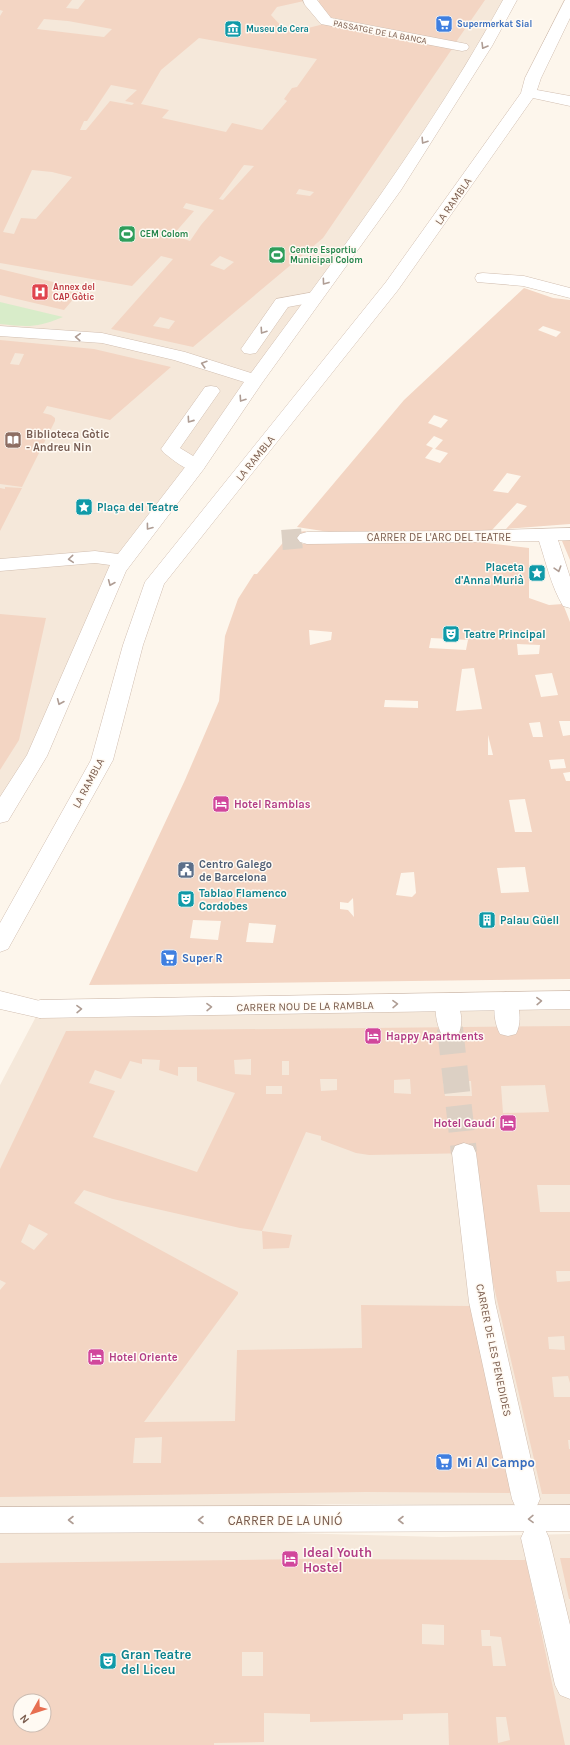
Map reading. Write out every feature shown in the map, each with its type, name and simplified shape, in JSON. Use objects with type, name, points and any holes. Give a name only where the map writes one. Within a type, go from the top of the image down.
[{"type":"street","name":"PASSATGE DE LA BANCA","points":[[310,0],[310,2],[326,21],[462,48]]},
{"type":"street","points":[[0,815],[37,756],[117,569],[196,466],[314,297],[393,190],[485,46],[510,0]]},
{"type":"street","name":"LA RAMBLA","points":[[0,944],[102,760],[133,645],[155,582],[392,286],[529,92],[534,78],[570,3]]},
{"type":"street","points":[[529,92],[570,101]]},
{"type":"street","points":[[483,278],[524,281],[570,293]]},
{"type":"street","points":[[250,349],[282,303],[314,297]]},
{"type":"street","points":[[0,331],[102,338],[179,356],[255,380]]},
{"type":"street","points":[[196,466],[170,449],[211,391]]},
{"type":"street","name":"CARRER DE L'ARC DEL TEATRE","points":[[307,538],[547,536],[570,534]]},
{"type":"street","points":[[547,536],[563,585],[570,601]]},
{"type":"street","points":[[0,565],[95,557],[123,561]]},
{"type":"street","name":"CARRER NOU DE LA RAMBLA","points":[[0,1000],[40,1009],[570,1000]]},
{"type":"street","points":[[506,1001],[508,1027]]},
{"type":"street","points":[[447,1003],[450,1028]]},
{"type":"street","name":"CARRER DE LES PENEDIDES","points":[[464,1153],[482,1302],[526,1499]]},
{"type":"street","name":"CARRER DE LA UNIÓ","points":[[0,1520],[570,1518]]},
{"type":"street","points":[[535,1538],[570,1685]]},
{"type":"shaded area","points":[[0,0],[510,0],[393,190],[117,569],[0,815]]},
{"type":"shaded area","points":[[570,999],[570,1504],[333,1504],[0,1515],[0,1085],[40,1009]]},
{"type":"shaded area","points":[[0,1525],[441,1537],[570,1534],[570,1745],[0,1745]]},
{"type":"green space","points":[[0,302],[63,317],[32,326],[0,324]]},
{"type":"building","points":[[0,0],[72,0],[66,8],[78,9],[85,0],[305,0],[277,7],[271,15],[283,28],[296,31],[324,24],[452,49],[323,238],[193,347],[111,329],[173,259],[161,256],[132,286],[0,263],[0,16],[3,11],[0,10]],"holes":[[[44,19],[68,21],[112,29],[104,37],[37,29]],[[199,38],[317,59],[297,87],[292,88],[284,99],[287,101],[262,130],[232,123],[226,132],[162,118],[169,110],[141,104],[161,70]],[[111,85],[137,90],[125,101],[134,103],[132,105],[110,101],[86,130],[80,130],[84,121],[87,121]],[[244,165],[254,166],[223,200],[219,199]],[[32,170],[52,172],[72,177],[36,219],[21,218],[14,234],[3,232]],[[299,189],[314,192],[310,196],[296,194]],[[186,203],[214,210],[190,241],[173,235],[194,211],[183,208]],[[220,256],[234,262],[224,270],[210,265]],[[160,317],[175,321],[169,329],[153,326]]]},
{"type":"building","points":[[319,0],[485,0],[456,42],[329,17],[318,4]]},
{"type":"building","name":"Annex del CAP Gòtic","points":[[0,269],[82,289],[64,310],[0,295]]},
{"type":"building","points":[[524,288],[553,298],[570,300],[570,524],[506,529],[527,506],[517,503],[492,530],[458,533],[329,532],[297,527],[404,400]],"holes":[[[543,326],[561,332],[556,337],[538,330]],[[434,415],[448,420],[441,428],[428,423]],[[434,436],[443,440],[435,449],[448,453],[440,463],[425,458],[433,448],[426,445]],[[507,473],[521,476],[508,493],[493,491]]]},
{"type":"building","points":[[0,340],[94,349],[171,367],[110,420],[47,406],[43,413],[51,415],[55,418],[55,421],[22,487],[0,484]],"holes":[[[15,353],[24,354],[19,365],[10,364]]]},
{"type":"building","points":[[5,487],[22,488],[0,531],[0,488],[5,489]]},
{"type":"building","points":[[306,531],[300,544],[478,542],[529,548],[529,598],[549,605],[563,604],[570,622],[570,721],[559,721],[563,736],[570,735],[570,772],[563,773],[566,781],[570,781],[570,979],[89,985],[185,780],[219,701],[225,636],[238,599],[254,574],[257,574],[291,533]],"holes":[[[309,630],[332,632],[331,640],[310,645]],[[431,638],[468,640],[466,650],[429,648]],[[517,644],[540,645],[539,654],[518,655]],[[474,668],[482,709],[456,711],[462,669]],[[552,673],[558,695],[541,697],[535,675]],[[385,700],[418,701],[418,708],[384,707]],[[540,722],[543,737],[533,737],[529,723]],[[488,735],[493,755],[488,755]],[[564,759],[566,768],[551,769],[549,760]],[[525,799],[532,832],[515,832],[509,800]],[[525,867],[529,892],[501,893],[497,868]],[[414,872],[416,893],[412,897],[396,895],[401,873]],[[353,898],[354,917],[348,910],[340,909],[340,902],[348,903]],[[193,920],[221,921],[218,940],[190,938]],[[249,923],[276,925],[273,943],[246,942]]]},
{"type":"building","points":[[570,540],[570,560],[562,541]]},
{"type":"building","points":[[0,614],[46,618],[19,740],[0,770]]},
{"type":"building","points":[[570,1026],[570,1185],[537,1185],[540,1212],[570,1212],[570,1271],[556,1271],[557,1282],[570,1281],[570,1383],[568,1376],[552,1377],[554,1397],[570,1397],[570,1440],[568,1440],[570,1449],[570,1494],[542,1494],[485,1248],[486,1237],[477,1158],[475,1158],[475,1153],[369,1155],[356,1153],[321,1140],[321,1136],[306,1132],[262,1231],[240,1228],[113,1199],[84,1190],[74,1203],[238,1292],[144,1422],[235,1421],[237,1350],[362,1348],[361,1305],[470,1306],[511,1493],[366,1492],[0,1497],[0,1290],[6,1283],[0,1280],[0,1169],[66,1031]],"holes":[[[142,1059],[160,1060],[159,1070],[178,1076],[178,1067],[197,1067],[197,1081],[235,1093],[197,1172],[93,1137],[115,1091],[89,1083],[95,1070],[121,1079],[130,1061],[142,1064]],[[251,1059],[251,1075],[235,1074],[234,1060]],[[282,1061],[289,1061],[289,1075],[282,1075]],[[320,1079],[337,1079],[337,1090],[321,1091]],[[410,1079],[411,1094],[394,1093],[394,1080]],[[443,1081],[471,1081],[472,1096],[445,1096]],[[545,1085],[549,1112],[503,1113],[501,1086]],[[266,1086],[282,1086],[282,1094],[266,1094]],[[29,1224],[48,1234],[34,1250],[21,1242]],[[564,1336],[565,1350],[549,1349],[548,1337]],[[162,1437],[161,1463],[133,1463],[135,1438]]]},
{"type":"building","points":[[262,1231],[292,1235],[289,1248],[263,1249]]},
{"type":"building","points":[[560,1558],[570,1558],[570,1599],[569,1599]]},
{"type":"building","points":[[309,1559],[526,1560],[565,1745],[449,1745],[448,1713],[403,1714],[403,1720],[310,1722],[310,1714],[264,1713],[264,1742],[214,1743],[214,1745],[0,1745],[0,1563]],"holes":[[[422,1624],[444,1625],[444,1645],[422,1644]],[[481,1630],[490,1630],[490,1636],[501,1637],[506,1666],[493,1666],[491,1646],[482,1646]],[[242,1652],[263,1652],[263,1676],[242,1676]],[[496,1717],[506,1717],[510,1740],[498,1743]]]},
{"type":"tunnel","points":[[282,540],[307,538]]},
{"type":"tunnel","points":[[450,1028],[464,1153]]},
{"type":"place","name":"Supermerkat Sial","points":[[444,24]]},
{"type":"place","name":"Museu de Cera","points":[[233,29]]},
{"type":"place","name":"CEM Colom","points":[[127,234]]},
{"type":"place","name":"Centre Esportiu Municipal Colom","points":[[277,255]]},
{"type":"place","name":"Annex del CAP Gòtic","points":[[40,292]]},
{"type":"place","name":"Biblioteca Gòtic - Andreu Nin","points":[[13,440]]},
{"type":"place","name":"Plaça del Teatre","points":[[84,507]]},
{"type":"place","name":"Placeta d'Anna Murià","points":[[537,573]]},
{"type":"place","name":"Teatre Principal","points":[[451,634]]},
{"type":"place","name":"Hotel Ramblas","points":[[221,804]]},
{"type":"place","name":"Centro Galego de Barcelona","points":[[186,870]]},
{"type":"place","name":"Tablao Flamenco Cordobes","points":[[186,899]]},
{"type":"place","name":"Palau Güell","points":[[487,920]]},
{"type":"place","name":"Super R","points":[[169,958]]},
{"type":"place","name":"Happy Apartments","points":[[373,1036]]},
{"type":"place","name":"Hotel Gaudí","points":[[508,1123]]},
{"type":"place","name":"Hotel Oriente","points":[[96,1357]]},
{"type":"place","name":"Mi Al Campo","points":[[444,1462]]},
{"type":"place","name":"Ideal Youth Hostel","points":[[290,1559]]},
{"type":"place","name":"Gran Teatre del Liceu","points":[[108,1661]]}]
